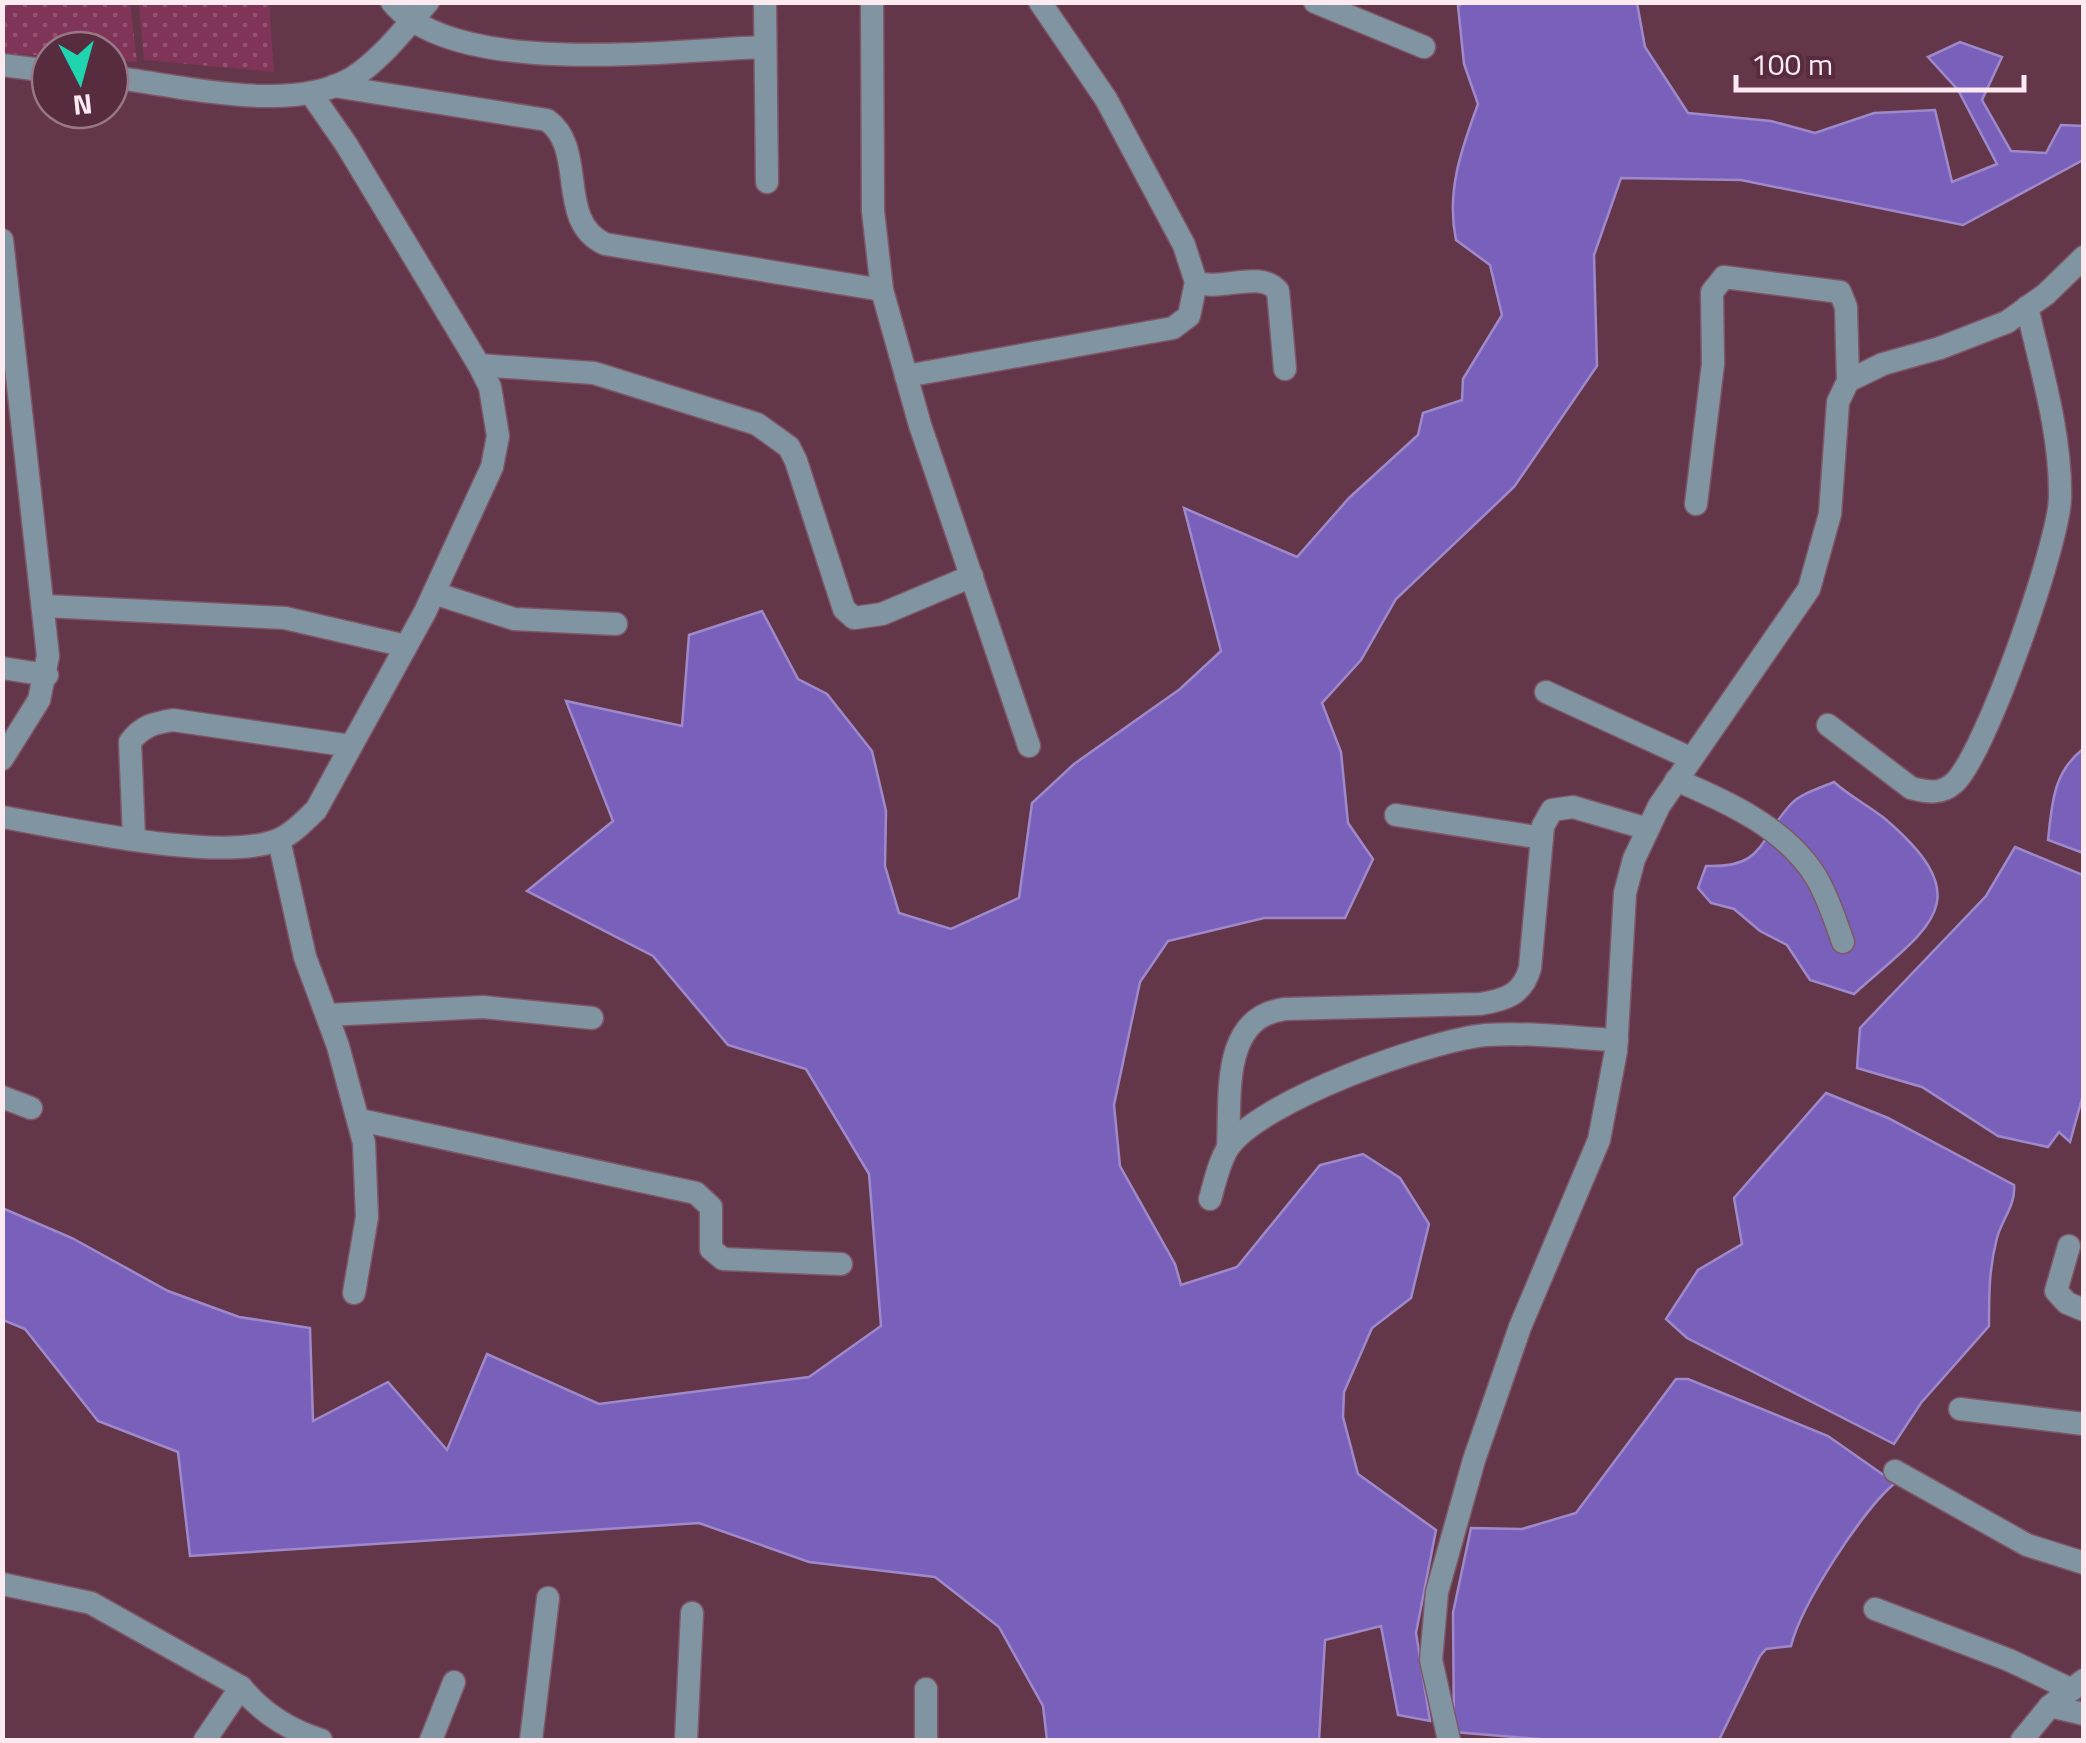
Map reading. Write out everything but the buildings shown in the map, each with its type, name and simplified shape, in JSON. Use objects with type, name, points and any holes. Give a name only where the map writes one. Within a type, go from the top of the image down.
[{"type":"street","points":[[392,2],[409,23],[473,47],[526,53],[765,47]]},
{"type":"street","points":[[322,91],[377,57],[428,2]]},
{"type":"street","points":[[765,2],[767,182]]},
{"type":"street","points":[[872,2],[873,211],[882,290],[906,376],[1029,746]]},
{"type":"street","points":[[906,376],[1172,328],[1188,316],[1196,282],[1184,246],[1106,99],[1040,2]]},
{"type":"street","points":[[1315,2],[1424,47]]},
{"type":"street","points":[[2,65],[30,68]]},
{"type":"street","points":[[130,80],[271,96],[322,91],[547,120],[556,127],[564,144],[580,222],[589,236],[605,244],[882,290]]},
{"type":"street","points":[[2,817],[228,848],[279,840],[316,810],[434,592],[492,467],[498,436],[496,412],[479,366],[346,144],[322,91]]},
{"type":"street","points":[[2,240],[44,606],[47,675],[40,700],[2,759]]},
{"type":"street","points":[[1848,381],[1883,364],[1978,335],[2027,308],[2084,257]]},
{"type":"street","points":[[1449,1740],[1431,1660],[1437,1592],[1474,1460],[1520,1327],[1598,1140],[1617,1040],[1625,893],[1648,829],[1676,780],[1800,606],[1816,573],[1830,514],[1838,402],[1848,381],[1846,307],[1840,292],[1724,278],[1712,292],[1713,364],[1696,504]]},
{"type":"street","points":[[1196,282],[1206,286],[1272,284],[1280,304],[1284,368]]},
{"type":"street","points":[[1828,725],[1911,788],[1928,792],[1950,787],[1959,778],[1981,735],[2032,610],[2055,537],[2060,500],[2054,435],[2027,308]]},
{"type":"street","points":[[479,366],[576,369],[624,380],[773,434],[796,461],[844,609],[854,618],[882,614],[972,576]]},
{"type":"street","points":[[434,592],[514,618],[616,624]]},
{"type":"street","points":[[44,606],[285,618],[406,646]]},
{"type":"street","points":[[2,668],[47,675]]},
{"type":"street","points":[[1546,692],[1690,758]]},
{"type":"street","points":[[134,837],[130,742],[139,730],[154,723],[173,720],[351,746]]},
{"type":"street","points":[[1676,780],[1756,818],[1796,855],[1814,873],[1843,942]]},
{"type":"street","points":[[1210,1199],[1228,1147],[1237,1045],[1250,1023],[1269,1011],[1480,1004],[1507,999],[1517,992],[1530,968],[1547,816],[1562,806],[1648,829]]},
{"type":"street","points":[[1396,815],[1542,838]]},
{"type":"street","points":[[279,840],[295,923],[360,1120],[367,1217],[354,1293]]},
{"type":"street","points":[[328,1015],[483,1007],[592,1018]]},
{"type":"street","points":[[1228,1147],[1246,1130],[1291,1104],[1390,1058],[1502,1034],[1617,1040]]},
{"type":"street","points":[[2,1097],[31,1108]]},
{"type":"street","points":[[360,1120],[696,1194],[711,1206],[710,1249],[723,1259],[841,1264]]},
{"type":"street","points":[[2068,1246],[2056,1291],[2067,1303],[2084,1310]]},
{"type":"street","points":[[1960,1408],[2084,1424]]},
{"type":"street","points":[[1895,1471],[2028,1545],[2084,1563]]},
{"type":"street","points":[[2,1584],[91,1603],[241,1687],[257,1706],[280,1722],[322,1740]]},
{"type":"street","points":[[530,1740],[548,1598]]},
{"type":"street","points":[[1875,1609],[2078,1685]]},
{"type":"street","points":[[686,1740],[692,1613]]},
{"type":"street","points":[[431,1740],[454,1682]]},
{"type":"street","points":[[2022,1740],[2050,1706],[2078,1685]]},
{"type":"street","points":[[205,1740],[241,1687]]},
{"type":"street","points":[[926,1689],[926,1740]]},
{"type":"street","points":[[2050,1706],[2084,1714]]},
{"type":"shaded area","points":[[2,3],[130,3],[137,62],[130,61],[130,30],[30,30],[30,55],[3,53]]},
{"type":"shaded area","points":[[139,3],[269,3],[274,72],[144,60]]},
{"type":"shaded area","points":[[1637,3],[1645,47],[1688,113],[1771,121],[1815,133],[1874,113],[1935,110],[1952,182],[1997,164],[1958,90],[1928,57],[1960,42],[2002,57],[1982,100],[2011,151],[2046,153],[2061,125],[2083,126],[2083,160],[1963,225],[1741,180],[1621,178],[1594,255],[1597,366],[1514,487],[1396,599],[1361,660],[1322,703],[1341,752],[1348,823],[1373,859],[1345,918],[1264,918],[1168,941],[1140,982],[1114,1105],[1120,1166],[1175,1264],[1181,1285],[1237,1267],[1320,1165],[1363,1154],[1400,1178],[1429,1224],[1411,1298],[1372,1328],[1344,1392],[1343,1417],[1358,1474],[1436,1530],[1416,1633],[1430,1721],[1398,1715],[1381,1626],[1325,1640],[1319,1740],[1047,1740],[1043,1706],[999,1627],[935,1577],[809,1562],[699,1523],[190,1556],[178,1452],[98,1421],[25,1329],[3,1320],[2,1208],[72,1238],[168,1291],[239,1317],[310,1328],[313,1421],[388,1382],[447,1450],[487,1354],[599,1404],[809,1377],[881,1326],[869,1174],[806,1069],[728,1045],[653,956],[527,891],[613,821],[566,701],[682,726],[689,635],[762,611],[798,679],[827,694],[872,751],[886,811],[885,866],[899,913],[951,929],[1019,898],[1032,803],[1074,764],[1180,689],[1221,651],[1184,508],[1297,557],[1349,498],[1418,435],[1423,413],[1462,400],[1463,379],[1502,315],[1490,265],[1456,240],[1453,222],[1457,171],[1478,104],[1464,64],[1458,6]]},
{"type":"shaded area","points":[[2083,749],[2083,853],[2048,840],[2060,778]]},
{"type":"shaded area","points":[[1834,782],[1884,818],[1914,847],[1931,872],[1938,893],[1934,912],[1922,931],[1854,994],[1810,980],[1787,945],[1760,931],[1734,909],[1711,903],[1698,888],[1706,866],[1750,857],[1795,800]]},
{"type":"shaded area","points":[[2015,847],[2083,875],[2083,1095],[2070,1142],[2059,1132],[2048,1147],[1998,1136],[1922,1087],[1857,1068],[1860,1028],[1986,896]]},
{"type":"shaded area","points":[[1826,1093],[1888,1118],[2014,1185],[1992,1260],[1989,1326],[1921,1403],[1894,1444],[1687,1338],[1666,1319],[1698,1270],[1742,1244],[1734,1198]]},
{"type":"shaded area","points":[[1676,1379],[1688,1379],[1828,1436],[1895,1483],[1835,1559],[1807,1607],[1791,1646],[1766,1649],[1760,1656],[1719,1740],[1551,1740],[1454,1732],[1453,1613],[1471,1528],[1522,1529],[1576,1513]]}]
